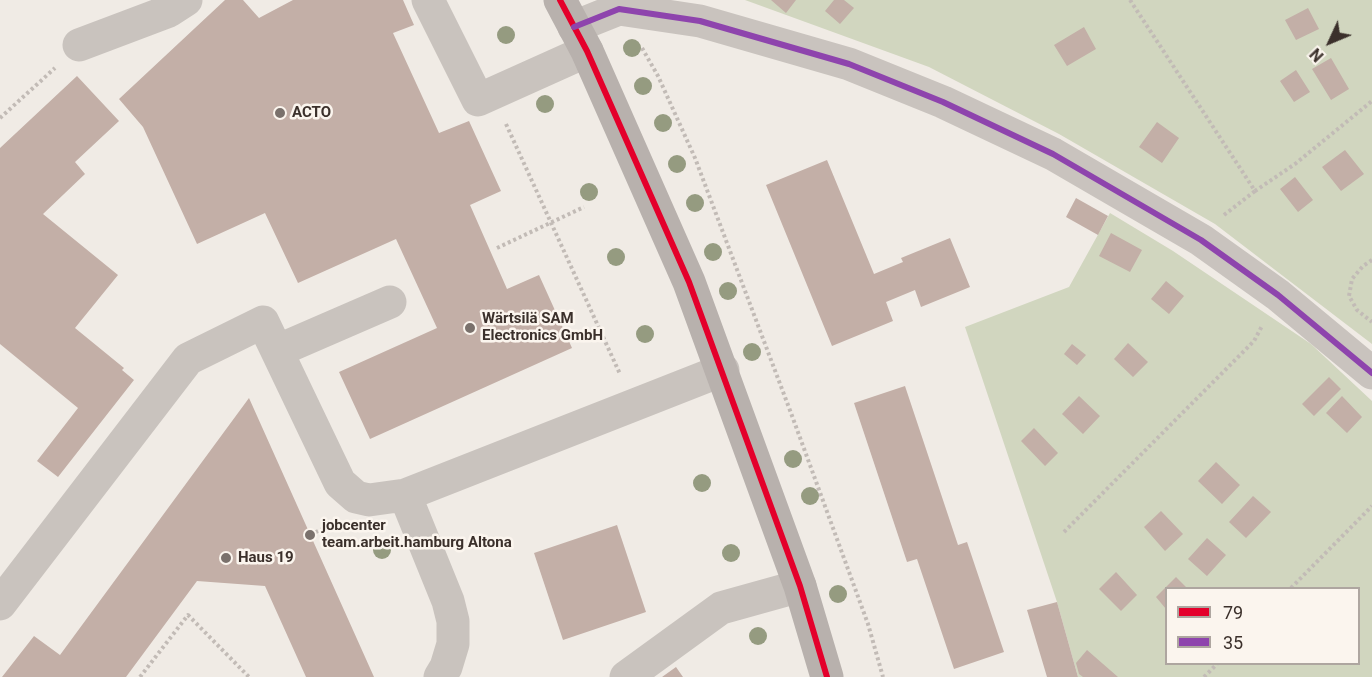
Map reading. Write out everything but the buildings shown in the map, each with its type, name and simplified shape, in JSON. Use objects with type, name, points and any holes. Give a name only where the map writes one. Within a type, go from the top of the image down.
[{"type":"main road","points":[[574,26],[689,282],[800,586],[827,677]]},
{"type":"street","points":[[79,45],[169,10],[186,0]]},
{"type":"street","points":[[428,0],[478,100],[574,26],[619,9],[700,21],[849,63],[943,102],[1053,154],[1119,190],[1201,240],[1278,295],[1372,373]]},
{"type":"street","points":[[277,351],[390,302]]},
{"type":"street","points":[[0,604],[188,359],[263,322],[340,483],[357,497],[369,500],[405,495],[723,370]]},
{"type":"street","points":[[405,495],[448,601],[453,621],[453,644],[446,667],[440,677]]},
{"type":"street","points":[[626,677],[721,608],[800,586]]},
{"type":"path","points":[[1130,0],[1255,190]]},
{"type":"path","points":[[619,9],[658,76],[695,158],[792,413],[868,624],[883,677]]},
{"type":"path","points":[[0,118],[79,45]]},
{"type":"path","points":[[1223,217],[1255,190],[1295,164],[1372,101]]},
{"type":"path","points":[[505,121],[606,339],[633,406]]},
{"type":"path","points":[[497,248],[584,207]]},
{"type":"path","points":[[1372,260],[1363,266],[1352,279],[1349,296],[1357,310],[1372,322]]},
{"type":"path","points":[[1064,532],[1254,341],[1278,295]]},
{"type":"path","points":[[1292,587],[1372,506]]},
{"type":"path","points":[[310,535],[328,527]]},
{"type":"path","points":[[140,677],[188,615],[249,677]]},
{"type":"path","points":[[1204,677],[1215,665]]},
{"type":"green space","points":[[745,0],[1372,0],[1372,344],[1215,224],[1059,134],[929,67]]},
{"type":"green space","points":[[1110,213],[1173,251],[1311,344],[1372,401],[1372,677],[1078,677],[1057,602],[965,327],[1069,287]]},
{"type":"transit line","name":"79","points":[[560,0],[587,51],[689,282],[800,586],[827,677]]},
{"type":"transit line","name":"35","points":[[574,27],[619,9],[700,21],[849,64],[943,102],[1053,154],[1201,240],[1278,295],[1372,373]]},
{"type":"place","name":"ACTO","points":[[280,113]]},
{"type":"place","name":"Wärtsilä SAM Electronics GmbH","points":[[470,328]]},
{"type":"place","name":"jobcenter team.arbeit.hamburg Altona","points":[[310,535]]},
{"type":"place","name":"Haus 19","points":[[226,558]]}]
